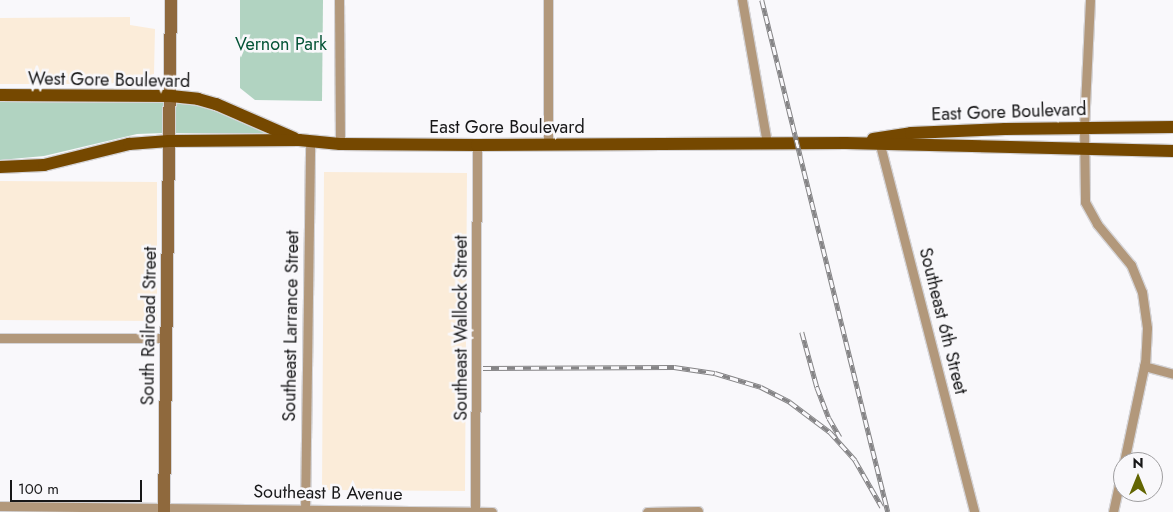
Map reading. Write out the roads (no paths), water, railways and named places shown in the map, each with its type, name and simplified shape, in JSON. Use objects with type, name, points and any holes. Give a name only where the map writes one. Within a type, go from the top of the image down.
[{"type":"main road","name":"West Gore Boulevard","points":[[0,95],[171,96],[216,104],[304,141]]},
{"type":"main road","name":"East Gore Boulevard","points":[[879,141],[911,133],[1084,127],[1173,127]]},
{"type":"main road","name":"East Gore Boulevard","points":[[169,141],[304,141],[340,144],[478,145],[846,143],[879,141],[1173,151]]},
{"type":"main road","points":[[0,167],[44,165],[129,144],[169,141]]},
{"type":"street","name":"South Railroad Street","points":[[164,510],[171,0]]},
{"type":"street","points":[[339,0],[340,144]]},
{"type":"street","points":[[548,0],[548,145]]},
{"type":"street","points":[[742,0],[767,143]]},
{"type":"street","points":[[1090,0],[1084,127],[1085,202],[1098,224],[1131,265],[1142,292],[1147,328],[1144,366],[1126,452]]},
{"type":"street","name":"Southeast Larrance Street","points":[[304,141],[305,510]]},
{"type":"street","name":"Southeast 6th Street","points":[[879,141],[974,512]]},
{"type":"street","name":"Southeast Wallock Street","points":[[475,512],[478,145]]},
{"type":"street","points":[[0,338],[167,338]]},
{"type":"street","points":[[1144,366],[1173,374]]},
{"type":"street","name":"Southeast B Avenue","points":[[0,506],[164,510],[492,512]]},
{"type":"street","points":[[647,512],[698,511]]},
{"type":"railway","points":[[762,0],[888,512]]},
{"type":"railway","points":[[802,332],[817,387],[829,418],[840,437]]},
{"type":"railway","points":[[483,368],[674,367],[715,373],[761,387],[790,402],[830,432],[855,460],[882,507]]},
{"type":"park label","name":"Vernon Park","points":[[281,44]]}]
